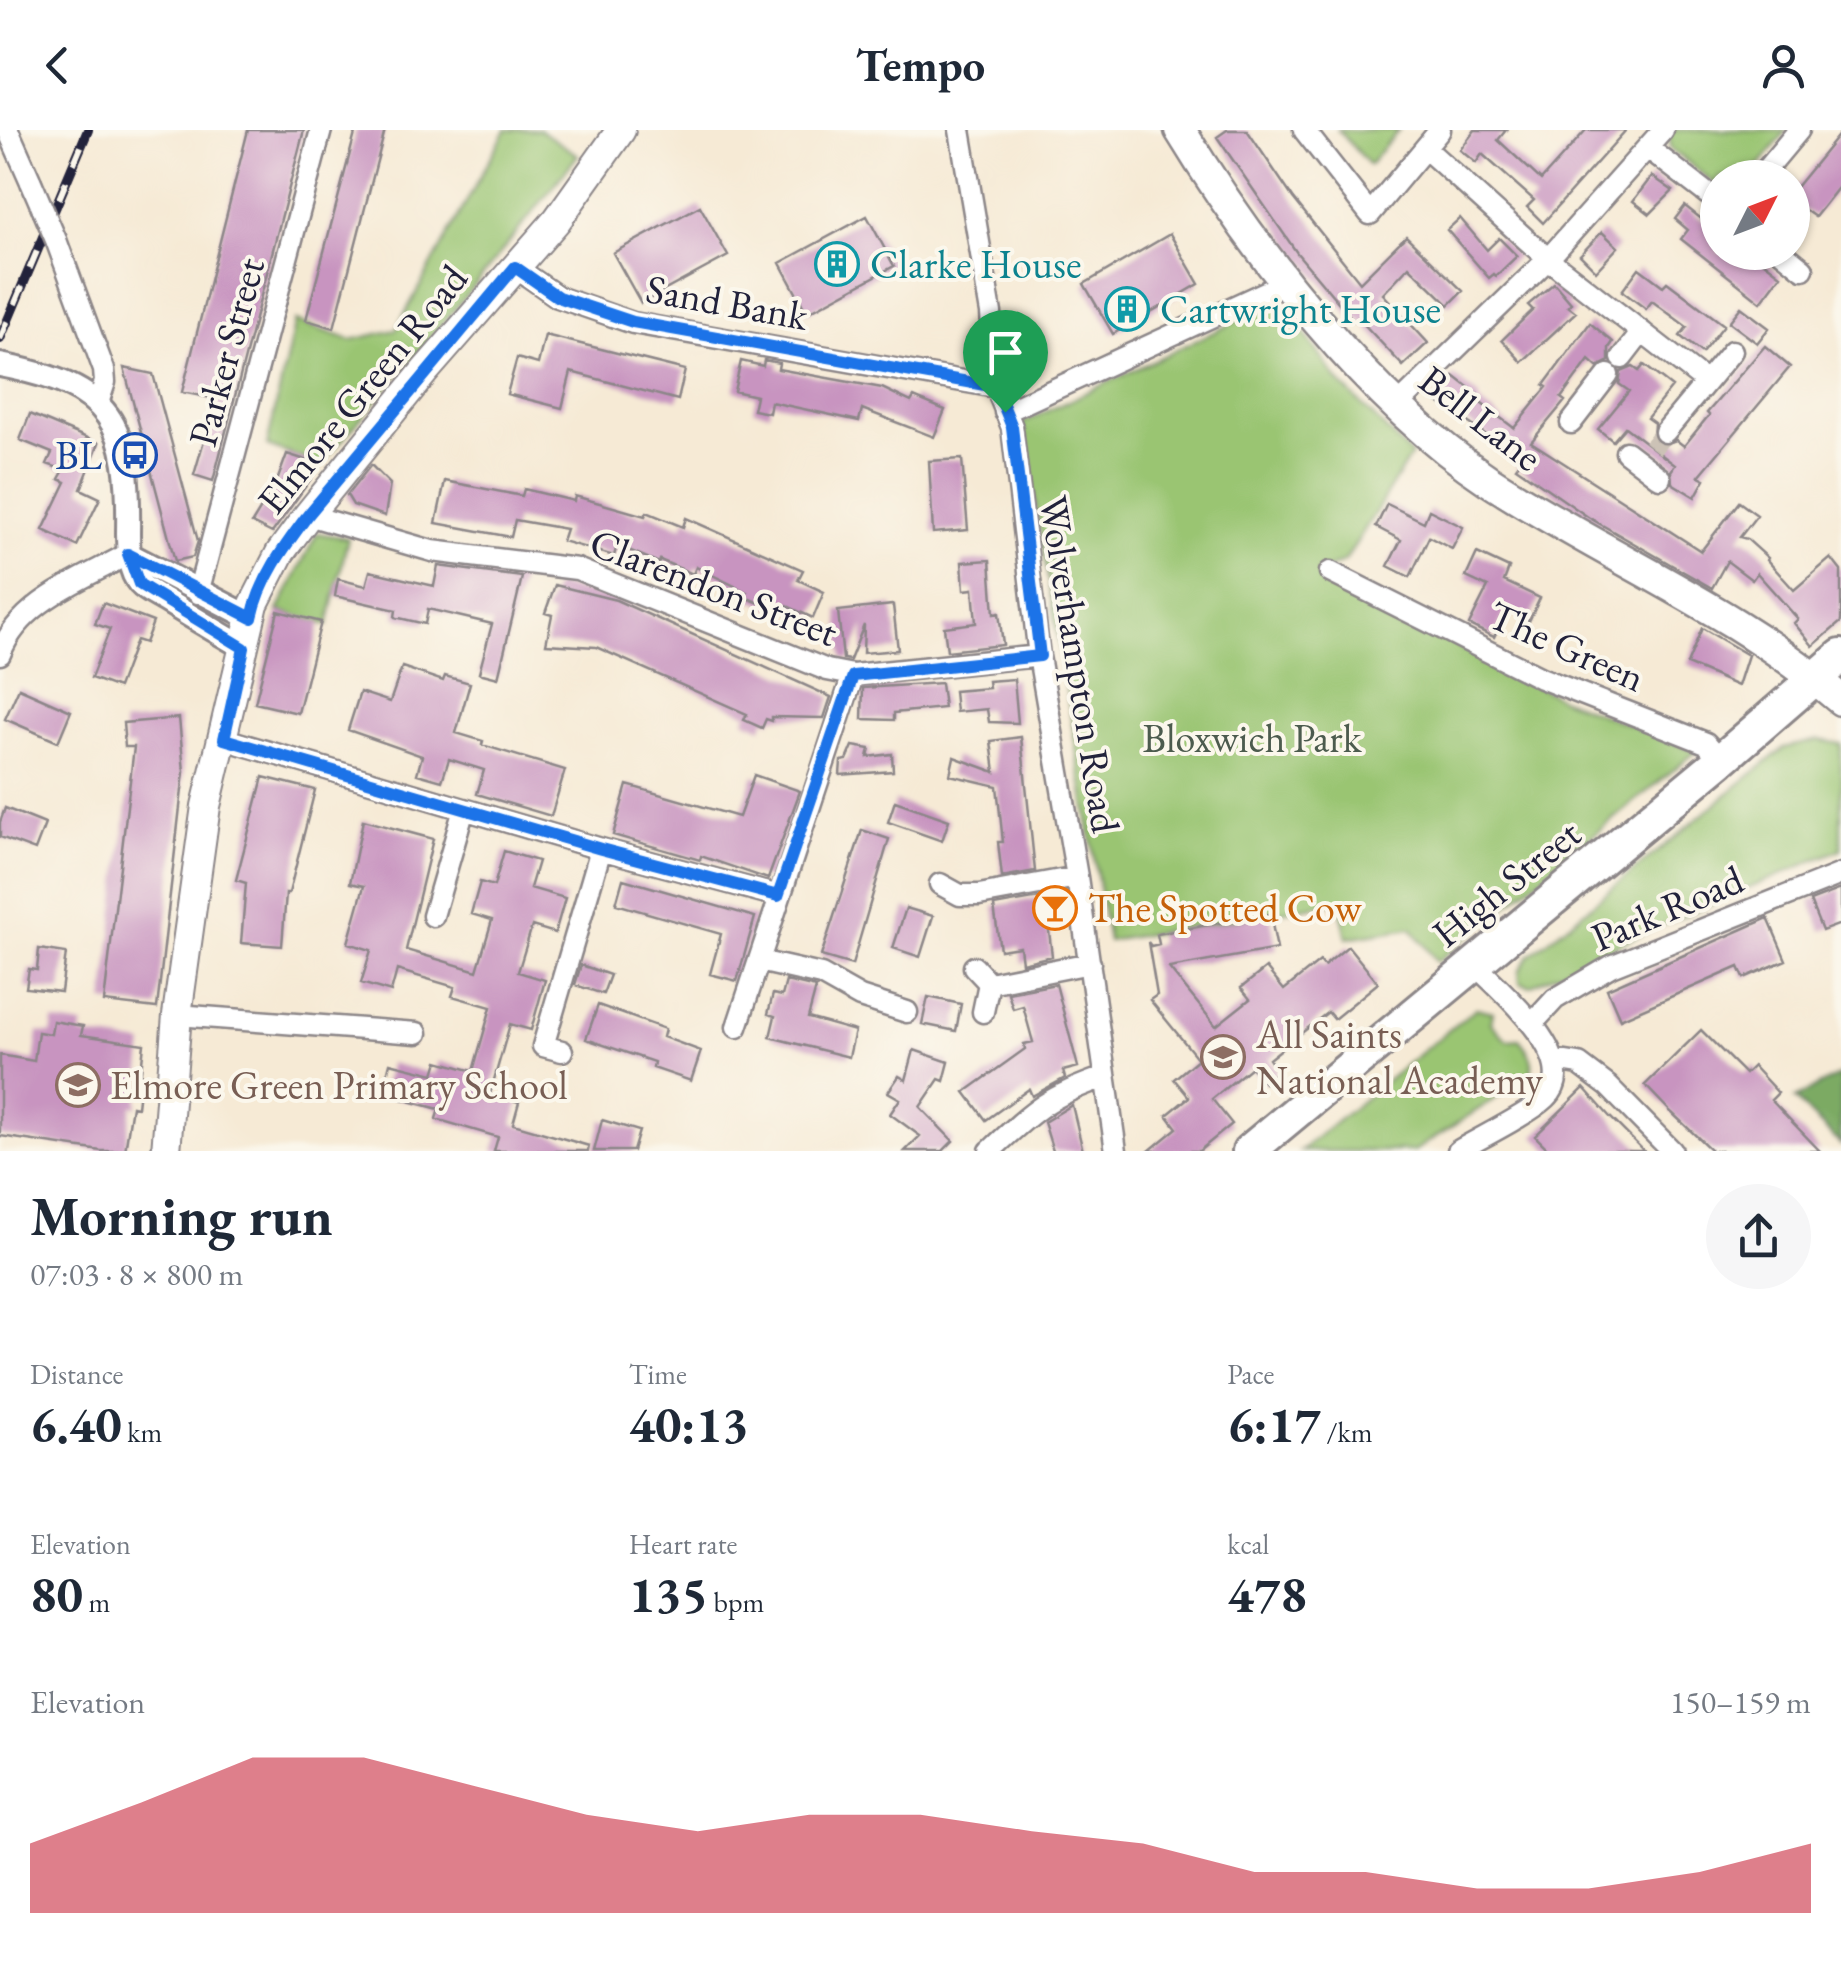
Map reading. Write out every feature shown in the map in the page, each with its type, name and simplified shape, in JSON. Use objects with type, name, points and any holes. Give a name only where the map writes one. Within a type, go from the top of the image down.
[{"type":"highway","name":"High Street","points":[[1249,1151],[1841,656]]},
{"type":"main road","name":"Elmore Green Road","points":[[166,1151],[178,1014],[206,806],[254,604],[280,552],[308,515],[556,220],[621,130]]},
{"type":"main road","name":"Bell Lane","points":[[1180,130],[1210,179],[1287,282],[1421,430],[1492,483],[1563,528],[1753,633],[1841,700]]},
{"type":"street","points":[[8,130],[56,240],[104,370],[105,382],[98,403]]},
{"type":"street","name":"Parker Street","points":[[198,593],[320,130]]},
{"type":"street","name":"Wolverhampton Road","points":[[960,130],[990,314],[996,387],[1012,427],[1040,656],[1078,877],[1116,1151]]},
{"type":"street","points":[[1304,130],[1370,214],[1440,130]]},
{"type":"street","points":[[1398,405],[1548,259],[1663,130]]},
{"type":"street","points":[[1774,160],[1799,130]]},
{"type":"street","points":[[1425,148],[1548,259],[1706,382]]},
{"type":"street","points":[[1648,148],[1700,188]]},
{"type":"street","name":"Sand Bank","points":[[515,267],[558,297],[633,322],[996,387]]},
{"type":"street","points":[[1005,412],[1287,282]]},
{"type":"street","points":[[1622,358],[1642,332]]},
{"type":"street","points":[[1660,478],[1646,449],[1732,351]]},
{"type":"street","points":[[1,365],[46,374],[98,403],[122,438],[128,468],[128,554],[139,584],[244,648]]},
{"type":"street","points":[[1572,423],[1608,375]]},
{"type":"street","name":"Clarendon Street","points":[[308,515],[432,551],[577,570],[827,670],[853,676],[1040,656]]},
{"type":"street","points":[[128,554],[252,618]]},
{"type":"street","points":[[0,654],[32,608],[128,554]]},
{"type":"street","name":"The Green","points":[[1330,572],[1385,588],[1540,678],[1706,743],[1721,760]]},
{"type":"street","points":[[738,1028],[853,676]]},
{"type":"street","points":[[224,739],[601,849],[778,896]]},
{"type":"street","points":[[433,916],[464,808]]},
{"type":"street","points":[[562,1051],[543,1046],[601,849]]},
{"type":"street","name":"Park Road","points":[[1532,1024],[1555,999],[1611,966],[1841,874]]},
{"type":"street","points":[[940,884],[960,894],[979,895],[1078,877]]},
{"type":"street","points":[[759,961],[821,975],[860,997],[907,1012]]},
{"type":"street","points":[[989,983],[1090,963]]},
{"type":"street","points":[[1458,1151],[1546,1098],[1554,1078],[1554,1060],[1546,1042],[1474,964]]},
{"type":"street","points":[[974,967],[989,983]]},
{"type":"street","points":[[983,1012],[989,983]]},
{"type":"street","points":[[178,1014],[404,1026]]},
{"type":"street","points":[[1554,1060],[1578,1064],[1608,1086],[1672,1151]]},
{"type":"street","points":[[990,1151],[1042,1103],[1068,1089],[1105,1077]]},
{"type":"green space","points":[[506,130],[540,130],[578,155],[476,284],[321,465],[267,446],[295,321],[351,340],[396,330]]},
{"type":"green space","points":[[1338,130],[1399,130],[1369,165]]},
{"type":"green space","points":[[1671,130],[1787,130],[1763,160],[1700,160],[1700,172],[1670,148]]},
{"type":"green space","name":"Bloxwich Park","points":[[1281,300],[1339,382],[1411,455],[1345,561],[1318,573],[1560,698],[1697,751],[1437,962],[1411,928],[1347,938],[1339,902],[1108,941],[1022,423]]},
{"type":"green space","points":[[317,533],[348,538],[328,625],[278,611]]},
{"type":"green space","points":[[1819,740],[1841,744],[1841,849],[1530,986],[1520,982],[1519,971],[1529,956],[1784,748]]},
{"type":"green space","points":[[1476,1008],[1493,1012],[1491,1023],[1507,1040],[1519,1039],[1523,1043],[1532,1061],[1530,1076],[1414,1151],[1300,1151]]},
{"type":"green space","points":[[1841,1074],[1841,1145],[1795,1099]]},
{"type":"building","points":[[248,130],[304,130],[213,481],[194,475],[216,399],[182,392]]},
{"type":"building","points":[[356,130],[385,130],[334,328],[306,320]]},
{"type":"building","points":[[1227,130],[1247,130],[1293,198],[1360,282],[1406,236],[1463,291],[1449,305],[1409,266],[1383,294],[1428,343],[1403,366],[1358,318],[1354,321],[1297,253],[1217,137]]},
{"type":"building","points":[[1475,130],[1506,130],[1498,140],[1541,180],[1586,130],[1626,130],[1543,223],[1527,207],[1534,200],[1482,154],[1476,163],[1460,150]]},
{"type":"building","points":[[1841,132],[1841,184],[1815,217],[1810,214],[1810,170]]},
{"type":"building","points":[[1652,176],[1673,191],[1650,214],[1633,201]]},
{"type":"building","points":[[700,206],[728,256],[641,303],[613,253]]},
{"type":"building","points":[[1685,206],[1700,218],[1700,254],[1681,239],[1688,230],[1675,219]]},
{"type":"building","name":"Clarke House","points":[[867,216],[894,266],[807,313],[780,263]]},
{"type":"building","points":[[1460,218],[1487,250],[1499,238],[1517,256],[1489,278],[1447,230]]},
{"type":"building","points":[[1602,232],[1618,247],[1596,271],[1580,255]]},
{"type":"building","name":"Cartwright House","points":[[1170,234],[1199,284],[1113,334],[1084,284]]},
{"type":"building","points":[[1639,268],[1663,286],[1667,282],[1724,325],[1702,353],[1680,336],[1687,327],[1652,301],[1646,309],[1622,291]]},
{"type":"building","points":[[1720,270],[1774,270],[1781,275],[1761,302]]},
{"type":"building","points":[[1554,283],[1576,312],[1522,362],[1502,340],[1533,310],[1528,305]]},
{"type":"building","points":[[1741,307],[1769,328],[1757,343],[1729,322]]},
{"type":"building","points":[[1590,323],[1613,342],[1609,361],[1597,367],[1589,360],[1561,398],[1565,401],[1531,442],[1701,551],[1739,502],[1757,515],[1740,537],[1768,558],[1794,590],[1831,558],[1841,571],[1841,622],[1813,646],[1794,623],[1798,619],[1757,573],[1752,580],[1727,561],[1712,588],[1588,517],[1516,467],[1522,459],[1435,400],[1454,376],[1481,397],[1478,401],[1514,428]]},
{"type":"building","points":[[545,335],[685,370],[678,400],[571,372],[562,408],[507,394],[517,358],[538,364]]},
{"type":"building","points":[[1765,346],[1790,367],[1699,476],[1705,479],[1695,497],[1672,483],[1675,465],[1625,427],[1613,441],[1598,429],[1629,391],[1619,384],[1621,372],[1633,367],[1639,371],[1644,365],[1672,387],[1647,418],[1654,423],[1653,438],[1662,445],[1676,440],[1684,446]]},
{"type":"building","points":[[764,360],[779,363],[778,369],[882,388],[911,402],[914,397],[945,410],[934,437],[862,409],[859,421],[771,402],[769,413],[753,410],[756,396],[734,391],[741,361],[763,366]]},
{"type":"building","points":[[124,368],[153,374],[198,541],[193,557],[175,561]]},
{"type":"building","points":[[30,414],[99,443],[81,489],[100,498],[77,546],[43,530],[66,482],[59,479],[64,470],[47,464],[52,453],[20,440]]},
{"type":"building","points":[[287,454],[321,465],[272,533],[252,523],[276,484]]},
{"type":"building","points":[[962,459],[968,530],[933,533],[929,461]]},
{"type":"building","points":[[371,465],[390,484],[385,516],[353,505],[347,495]]},
{"type":"building","points":[[445,481],[522,496],[524,489],[574,501],[575,496],[645,516],[647,512],[683,527],[686,518],[803,570],[798,580],[824,592],[813,618],[787,606],[784,613],[745,597],[747,592],[696,567],[693,574],[617,545],[614,556],[562,541],[566,529],[515,520],[511,537],[436,523]]},
{"type":"building","points":[[1387,504],[1424,522],[1429,510],[1463,527],[1452,549],[1429,537],[1410,577],[1388,566],[1401,540],[1376,527]]},
{"type":"building","points":[[1477,553],[1509,568],[1504,581],[1540,598],[1529,621],[1507,610],[1494,637],[1469,625],[1488,587],[1466,577]]},
{"type":"building","points":[[990,560],[994,614],[999,613],[1003,645],[947,651],[944,627],[976,623],[973,589],[964,590],[962,562]]},
{"type":"building","points":[[438,566],[522,577],[498,678],[479,673],[492,624],[428,609],[425,624],[395,617],[396,610],[335,596],[338,579],[366,586],[370,571],[434,586]]},
{"type":"building","points":[[555,585],[616,600],[831,697],[824,718],[772,717],[772,721],[766,719],[762,728],[744,720],[747,714],[596,647],[546,644],[552,615],[545,613]]},
{"type":"building","points":[[103,603],[153,622],[145,643],[136,640],[118,688],[91,678],[110,629],[95,624]]},
{"type":"building","points":[[893,605],[898,650],[863,653],[864,625],[850,660],[843,659],[838,611]]},
{"type":"building","points":[[278,611],[321,622],[298,713],[255,703]]},
{"type":"building","points":[[1702,628],[1748,655],[1738,686],[1687,664]]},
{"type":"building","points":[[402,667],[443,681],[445,676],[470,683],[456,733],[483,741],[482,745],[565,770],[551,816],[477,794],[484,770],[449,759],[442,781],[417,774],[422,756],[348,730],[360,692],[390,702]]},
{"type":"building","points":[[1014,679],[1018,723],[989,722],[987,709],[956,712],[954,691],[989,688],[988,681]]},
{"type":"building","points":[[941,683],[944,708],[894,713],[894,720],[862,719],[863,688]]},
{"type":"building","points":[[19,688],[71,711],[58,742],[5,719]]},
{"type":"building","points":[[179,718],[184,772],[157,1008],[104,1002],[134,747],[125,747],[123,723]]},
{"type":"building","points":[[1021,737],[1035,871],[1002,877],[997,786],[950,775],[954,757],[995,772],[991,741]]},
{"type":"building","points":[[853,746],[870,749],[868,757],[892,754],[893,771],[840,775],[841,761],[847,760]]},
{"type":"building","points":[[754,775],[800,791],[768,879],[701,856],[700,860],[613,835],[627,785],[739,817]]},
{"type":"building","points":[[263,777],[315,790],[286,893],[282,946],[241,943],[246,883],[236,880]]},
{"type":"building","points":[[895,801],[949,820],[942,841],[888,822]]},
{"type":"building","points":[[5,808],[45,824],[35,850],[0,837]]},
{"type":"building","points":[[363,820],[433,839],[406,950],[477,971],[492,920],[471,914],[480,882],[494,886],[504,851],[538,861],[530,888],[565,898],[555,933],[532,926],[518,972],[545,980],[531,1030],[510,1024],[490,1094],[519,1102],[513,1124],[589,1146],[588,1151],[494,1151],[498,1137],[436,1119],[439,1109],[382,1094],[390,1063],[434,1074],[438,1061],[473,1071],[491,1007],[452,996],[455,987],[397,970],[391,992],[361,983],[371,950],[348,943],[364,886],[350,883]]},
{"type":"building","points":[[862,830],[889,839],[852,965],[821,956]]},
{"type":"building","points":[[623,879],[755,917],[737,981],[710,974],[721,934],[616,904]]},
{"type":"building","points":[[1841,889],[1841,924],[1822,931],[1810,901]]},
{"type":"building","points":[[1045,897],[1052,956],[1022,963],[1020,947],[1000,950],[994,906]]},
{"type":"building","points":[[906,908],[933,916],[920,957],[893,948]]},
{"type":"building","points":[[1270,914],[1277,949],[1169,968],[1216,1026],[1250,999],[1241,988],[1266,968],[1284,990],[1320,961],[1324,966],[1348,946],[1378,983],[1334,1019],[1328,1012],[1269,1059],[1278,1071],[1264,1083],[1251,1067],[1212,1099],[1232,1124],[1199,1151],[1149,1151],[1177,1128],[1167,1115],[1189,1097],[1174,1079],[1198,1059],[1150,1000],[1157,995],[1148,942],[1151,946],[1159,944],[1157,934]]},
{"type":"building","points":[[1768,918],[1786,960],[1744,978],[1739,967],[1620,1019],[1607,989]]},
{"type":"building","points":[[39,949],[66,953],[61,992],[26,988],[29,969],[37,970]]},
{"type":"building","points":[[581,965],[610,975],[603,994],[575,985]]},
{"type":"building","points":[[786,981],[816,988],[808,1018],[855,1031],[849,1057],[770,1037],[775,1016],[768,1014],[773,994],[782,996]]},
{"type":"building","points":[[1056,984],[1078,1067],[1063,1071],[1065,1078],[1032,1096],[1029,1089],[986,1120],[965,1092],[1025,1049],[1024,1044],[1033,1042],[1023,1006],[1013,1009],[1008,993]]},
{"type":"building","points":[[928,997],[961,1004],[956,1031],[922,1024]]},
{"type":"building","points":[[598,1005],[665,1029],[663,1037],[701,1051],[691,1081],[653,1068],[654,1062],[586,1039]]},
{"type":"building","name":"Elmore Green Primary School","points":[[53,1021],[83,1026],[81,1035],[144,1044],[137,1107],[132,1106],[125,1151],[0,1136],[0,1055],[34,1061],[38,1032],[51,1034]]},
{"type":"building","points":[[1701,1030],[1745,1074],[1753,1066],[1778,1093],[1771,1100],[1820,1151],[1712,1151],[1670,1111],[1645,1085]]},
{"type":"building","points":[[914,1050],[949,1062],[944,1081],[939,1079],[920,1107],[953,1141],[943,1151],[905,1151],[920,1136],[890,1114],[900,1099],[888,1092],[899,1076],[906,1080]]},
{"type":"building","points":[[1584,1088],[1644,1151],[1550,1151],[1535,1136]]},
{"type":"building","points":[[1072,1105],[1083,1151],[1053,1151],[1044,1122]]},
{"type":"building","points":[[602,1120],[639,1131],[633,1151],[594,1151]]},
{"type":"tunnel","points":[[1652,448],[1665,432]]},
{"type":"railway","points":[[0,339],[88,130]]},
{"type":"place","name":"Clarke House","points":[[837,264]]},
{"type":"place","name":"Cartwright House","points":[[1127,309]]},
{"type":"place","name":"BL","points":[[135,455]]},
{"type":"place","name":"The Spotted Cow","points":[[1055,908]]},
{"type":"place","name":"All Saints National Academy","points":[[1223,1057]]},
{"type":"place","name":"Elmore Green Primary School","points":[[78,1085]]},
{"type":"route","points":[[515,267],[558,297],[633,322],[996,387],[1005,412],[1012,427],[1040,656],[853,676],[778,896],[601,849],[224,739],[244,648],[139,584],[128,554],[252,618],[254,604],[280,552],[515,267]]}]
